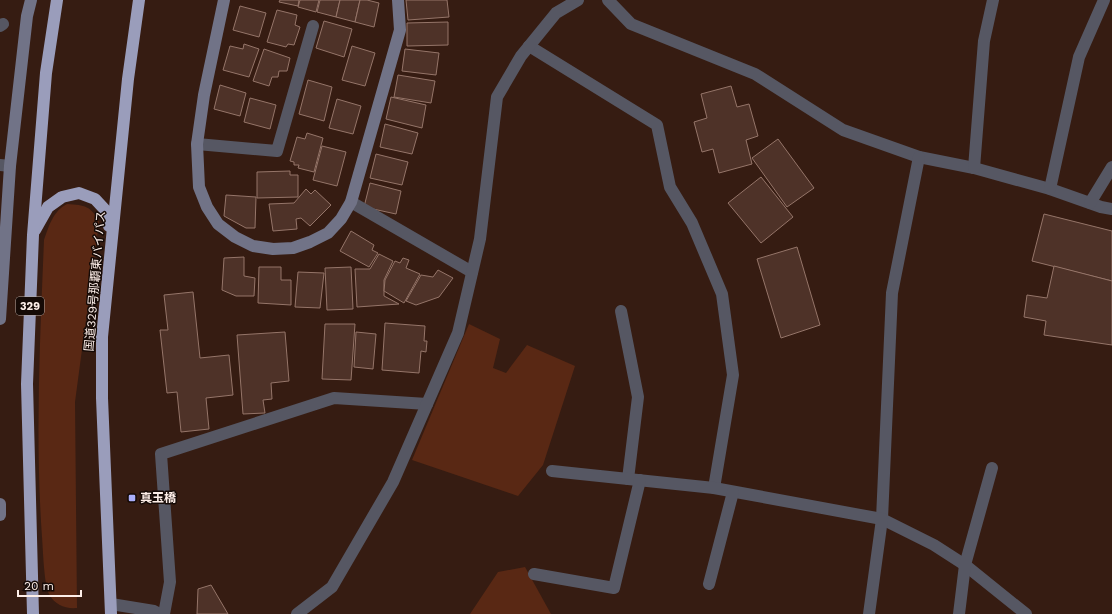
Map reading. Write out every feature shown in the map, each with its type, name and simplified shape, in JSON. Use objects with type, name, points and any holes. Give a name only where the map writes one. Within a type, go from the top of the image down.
[{"type":"highway","name":"329","points":[[33,614],[27,384],[33,235],[46,73],[57,0]]},
{"type":"highway","name":"国道329号那覇東バイパス","points":[[111,609],[102,398],[102,337],[128,79],[139,0]]},
{"type":"highway","points":[[33,235],[48,207],[62,197],[79,194],[96,199],[108,213],[111,246]]},
{"type":"street","points":[[0,319],[5,166],[27,16],[31,0]]},
{"type":"street","points":[[224,0],[204,94],[197,144],[199,187],[206,207],[218,224],[235,237],[253,246],[273,249],[293,248],[328,233],[341,219],[350,202],[400,30],[398,0]]},
{"type":"street","points":[[297,614],[332,587],[393,482],[458,333],[480,239],[497,97],[521,56],[556,13],[578,0]]},
{"type":"street","points":[[608,0],[631,24],[755,74],[843,130],[919,157],[974,168],[1050,189],[1112,209]]},
{"type":"street","points":[[974,168],[984,41],[993,0]]},
{"type":"street","points":[[1050,189],[1079,57],[1104,0]]},
{"type":"street","points":[[197,144],[277,151],[313,26]]},
{"type":"street","points":[[529,46],[657,125],[670,187],[692,223],[722,294],[733,375],[714,488]]},
{"type":"street","points":[[869,614],[882,519],[892,293],[919,157]]},
{"type":"street","points":[[1090,203],[1112,167]]},
{"type":"street","points":[[350,202],[472,272]]},
{"type":"street","points":[[534,574],[614,588],[634,480],[638,397],[621,311]]},
{"type":"street","points":[[164,614],[170,582],[161,454],[334,398],[427,404]]},
{"type":"street","points":[[958,614],[965,565],[992,468]]},
{"type":"street","points":[[552,471],[714,488],[882,519],[934,545],[965,565],[1026,614]]},
{"type":"street","points":[[709,584],[733,492]]},
{"type":"street","points":[[0,504],[0,514]]},
{"type":"street","points":[[111,609],[154,611],[160,614]]},
{"type":"shaded area","points":[[67,204],[87,207],[99,222],[75,402],[77,608],[64,607],[57,604],[51,598],[47,589],[43,558],[39,463],[39,388],[44,240],[55,215]]},
{"type":"shaded area","points":[[469,324],[500,339],[493,368],[506,373],[527,345],[575,366],[543,465],[518,496],[412,460]]},
{"type":"shaded area","points":[[525,567],[551,614],[470,614],[498,572]]},
{"type":"building","points":[[280,0],[299,0],[298,6],[279,2]]},
{"type":"building","points":[[300,0],[319,0],[316,12],[298,7]]},
{"type":"building","points":[[320,0],[340,0],[336,17],[317,12]]},
{"type":"building","points":[[340,0],[360,0],[355,22],[336,17]]},
{"type":"building","points":[[360,0],[379,3],[374,27],[355,22]]},
{"type":"building","points":[[406,0],[447,0],[449,17],[408,20]]},
{"type":"building","points":[[240,6],[266,13],[259,37],[233,30]]},
{"type":"building","points":[[277,10],[297,15],[295,25],[300,27],[294,45],[288,44],[286,47],[267,42]]},
{"type":"building","points":[[324,21],[352,29],[344,57],[316,48]]},
{"type":"building","points":[[448,22],[448,45],[407,46],[407,23]]},
{"type":"building","points":[[244,44],[259,49],[249,77],[223,70],[230,46],[243,49]]},
{"type":"building","points":[[352,46],[375,53],[365,86],[342,80]]},
{"type":"building","points":[[264,49],[290,58],[287,71],[279,71],[278,77],[272,77],[269,86],[253,81]]},
{"type":"building","points":[[405,49],[439,53],[436,75],[402,71]]},
{"type":"building","points":[[398,75],[435,81],[431,103],[394,97]]},
{"type":"building","points":[[308,80],[332,87],[324,121],[299,114]]},
{"type":"building","points":[[220,85],[246,93],[240,116],[214,109]]},
{"type":"building","points":[[731,86],[737,107],[749,104],[758,136],[746,140],[752,164],[719,173],[713,149],[702,152],[694,122],[707,118],[701,94]]},
{"type":"building","points":[[391,97],[426,105],[422,128],[386,119]]},
{"type":"building","points":[[250,98],[276,105],[270,129],[244,122]]},
{"type":"building","points":[[337,99],[361,106],[353,134],[329,128]]},
{"type":"building","points":[[385,124],[418,133],[412,154],[380,147]]},
{"type":"building","points":[[307,133],[323,138],[314,172],[298,168],[299,165],[294,165],[294,162],[290,161],[297,137],[305,139]]},
{"type":"building","points":[[778,139],[814,188],[787,207],[752,158]]},
{"type":"building","points":[[322,146],[346,152],[337,186],[313,180]]},
{"type":"building","points":[[376,154],[408,162],[402,185],[370,178]]},
{"type":"building","points":[[290,171],[290,175],[298,175],[298,197],[257,198],[257,172]]},
{"type":"building","points":[[761,177],[793,217],[761,243],[728,203]]},
{"type":"building","points":[[370,183],[401,191],[396,214],[364,207]]},
{"type":"building","points":[[306,189],[311,194],[315,190],[331,205],[310,226],[301,218],[296,219],[297,229],[273,231],[269,204],[294,203]]},
{"type":"building","points":[[226,195],[256,197],[255,228],[246,228],[224,216]]},
{"type":"building","points":[[1044,214],[1112,231],[1112,281],[1032,261]]},
{"type":"building","points":[[351,231],[374,245],[372,250],[378,253],[369,267],[340,251]]},
{"type":"building","points":[[797,247],[820,325],[781,338],[757,259]]},
{"type":"building","points":[[379,254],[393,261],[384,280],[384,296],[399,304],[357,307],[355,269],[370,269]]},
{"type":"building","points":[[244,257],[244,276],[255,278],[254,296],[236,296],[222,290],[224,258]]},
{"type":"building","points":[[403,258],[409,260],[406,268],[420,274],[404,303],[384,291],[385,280],[395,261],[400,263]]},
{"type":"building","points":[[1054,266],[1112,281],[1112,345],[1044,335],[1046,321],[1024,317],[1027,295],[1047,298]]},
{"type":"building","points":[[259,267],[281,267],[281,280],[291,280],[291,305],[258,303]]},
{"type":"building","points":[[351,267],[353,309],[327,310],[325,268]]},
{"type":"building","points":[[438,270],[453,278],[439,297],[416,305],[406,301],[421,275],[433,277]]},
{"type":"building","points":[[298,272],[324,273],[320,308],[295,307]]},
{"type":"building","points":[[193,292],[200,358],[229,355],[233,395],[206,398],[209,429],[181,432],[177,392],[167,393],[160,330],[168,330],[164,295]]},
{"type":"building","points":[[385,323],[425,326],[424,341],[427,341],[426,352],[421,351],[419,373],[382,370]]},
{"type":"building","points":[[325,324],[355,324],[351,380],[322,379]]},
{"type":"building","points":[[285,332],[289,381],[271,383],[272,399],[263,400],[265,413],[243,414],[237,335]]},
{"type":"building","points":[[356,332],[376,334],[373,369],[354,367]]},
{"type":"building","points":[[211,585],[228,614],[197,614],[198,589]]},
{"type":"place","name":"真玉橋","points":[[132,498]]}]
